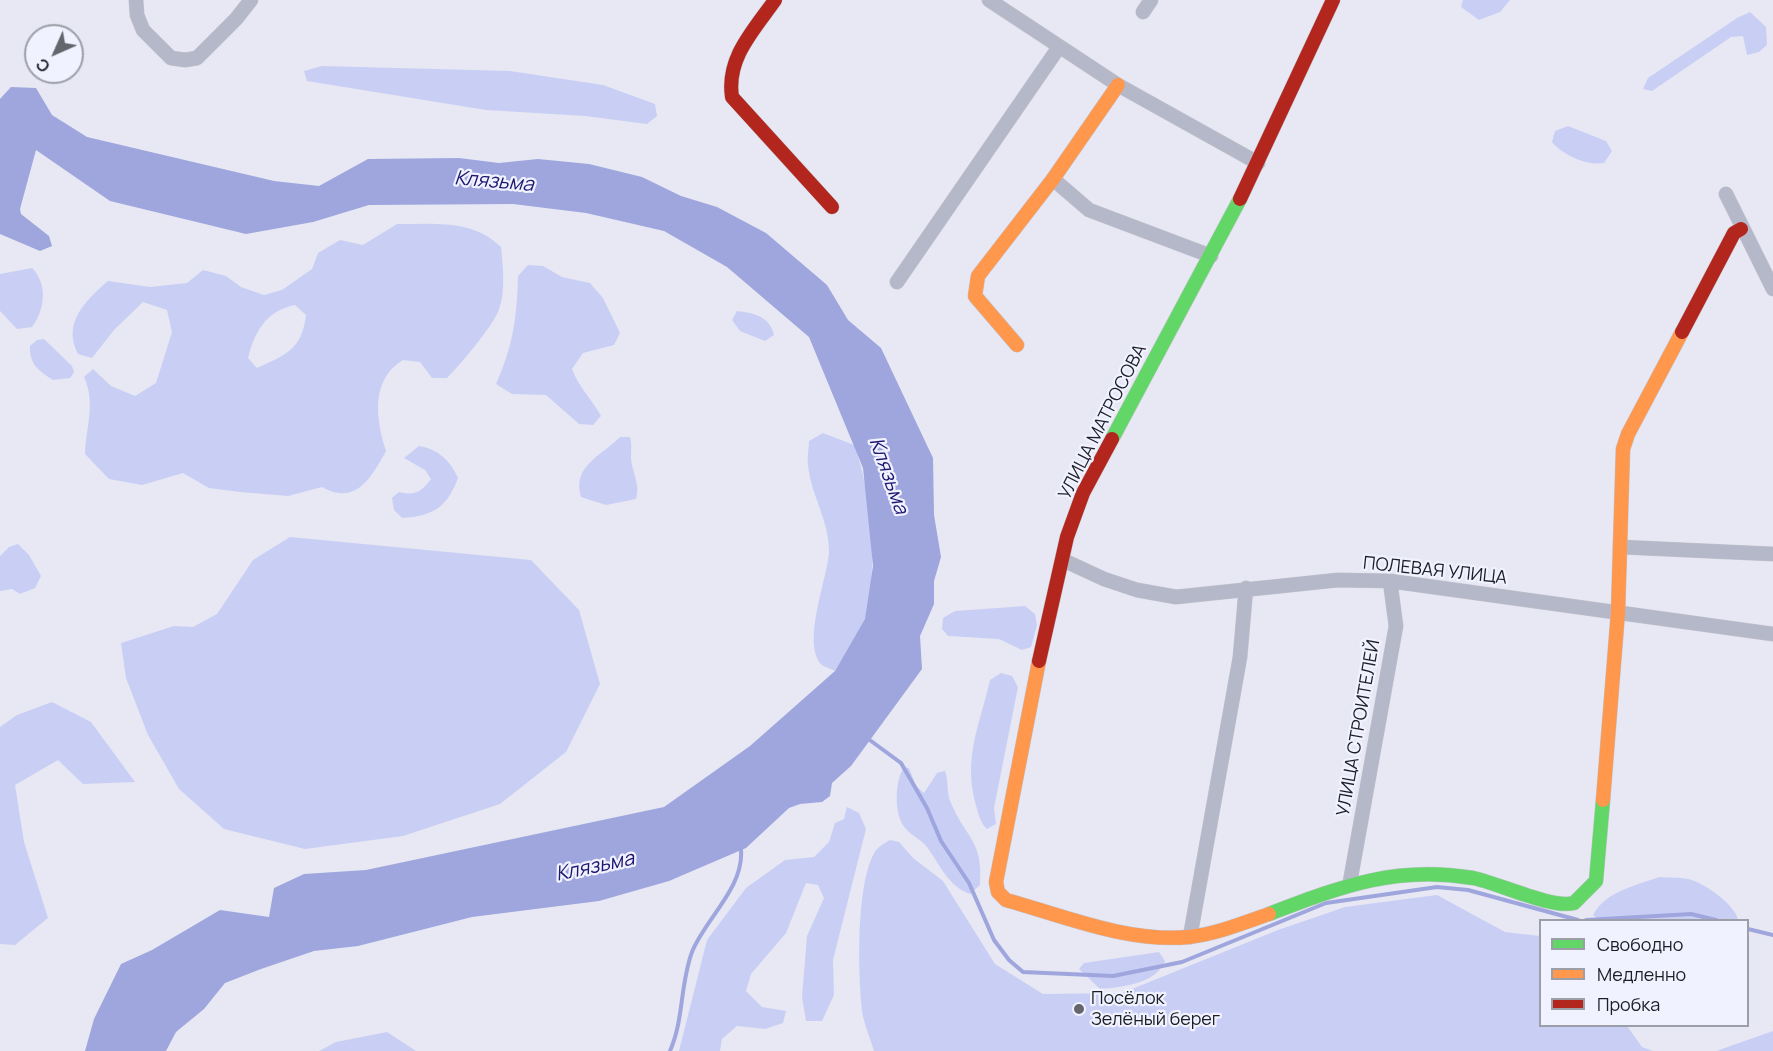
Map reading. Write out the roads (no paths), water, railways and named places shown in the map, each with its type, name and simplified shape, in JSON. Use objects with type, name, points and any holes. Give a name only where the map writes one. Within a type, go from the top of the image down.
[{"type":"street","points":[[136,0],[137,15],[142,30],[171,58],[185,60],[198,58],[251,0]]},
{"type":"street","points":[[775,0],[732,65],[728,84],[732,97],[832,207]]},
{"type":"street","points":[[989,0],[1118,86],[1258,163]]},
{"type":"street","name":"УЛИЦА МАТРОСОВА","points":[[1190,937],[1148,938],[1006,900],[998,892],[996,882],[1041,647],[1067,537],[1083,493],[1211,256],[1258,163],[1333,0]]},
{"type":"street","points":[[897,282],[1059,47]]},
{"type":"street","points":[[1017,345],[975,296],[978,276],[1053,179],[1118,86]]},
{"type":"street","points":[[1053,179],[1089,210],[1211,256]]},
{"type":"street","points":[[1726,194],[1773,288]]},
{"type":"street","points":[[1246,588],[1240,657],[1190,937],[1219,930],[1350,882],[1392,873],[1446,873],[1486,881],[1569,904],[1583,898],[1596,881],[1618,612],[1623,449],[1628,434],[1734,233],[1742,229]]},
{"type":"street","points":[[1620,547],[1773,554]]},
{"type":"street","name":"ПОЛЕВАЯ УЛИЦА","points":[[1063,560],[1104,579],[1147,592],[1176,597],[1338,580],[1390,581],[1773,634]]},
{"type":"street","name":"УЛИЦА СТРОИТЕЛЕЙ","points":[[1350,882],[1396,626],[1390,581]]},
{"type":"water","name":"Клязьма","points":[[11,87],[36,88],[52,115],[87,137],[274,181],[319,186],[368,159],[459,158],[499,163],[538,159],[589,164],[642,177],[681,196],[717,207],[766,233],[827,285],[848,320],[881,348],[933,458],[934,515],[941,557],[934,581],[934,604],[920,636],[922,669],[851,766],[832,783],[830,796],[822,802],[800,804],[789,808],[746,848],[669,881],[599,901],[472,917],[358,946],[314,951],[225,983],[204,1009],[176,1032],[166,1051],[85,1051],[94,1019],[121,964],[152,950],[220,910],[269,917],[274,888],[304,874],[366,870],[664,807],[750,746],[835,671],[865,619],[873,566],[863,468],[809,337],[727,267],[664,231],[586,213],[513,204],[369,205],[313,222],[246,234],[110,201],[36,150],[20,209],[21,214],[49,236],[52,246],[40,251],[0,234],[0,99]]},
{"type":"waterway","points":[[867,738],[901,763],[927,808],[941,841],[969,883],[994,940],[1009,960],[1023,972],[1113,976],[1182,962],[1326,903],[1437,887],[1468,890],[1574,919]]},
{"type":"waterway","points":[[670,1051],[678,1027],[685,976],[692,952],[730,890],[740,864],[741,850]]},
{"type":"waterway","points":[[1604,919],[1691,914],[1712,919]]},
{"type":"waterway","points":[[1749,929],[1773,935]]},
{"type":"place","name":"Посёлок Зелёный берег","points":[[1079,1009]]}]
